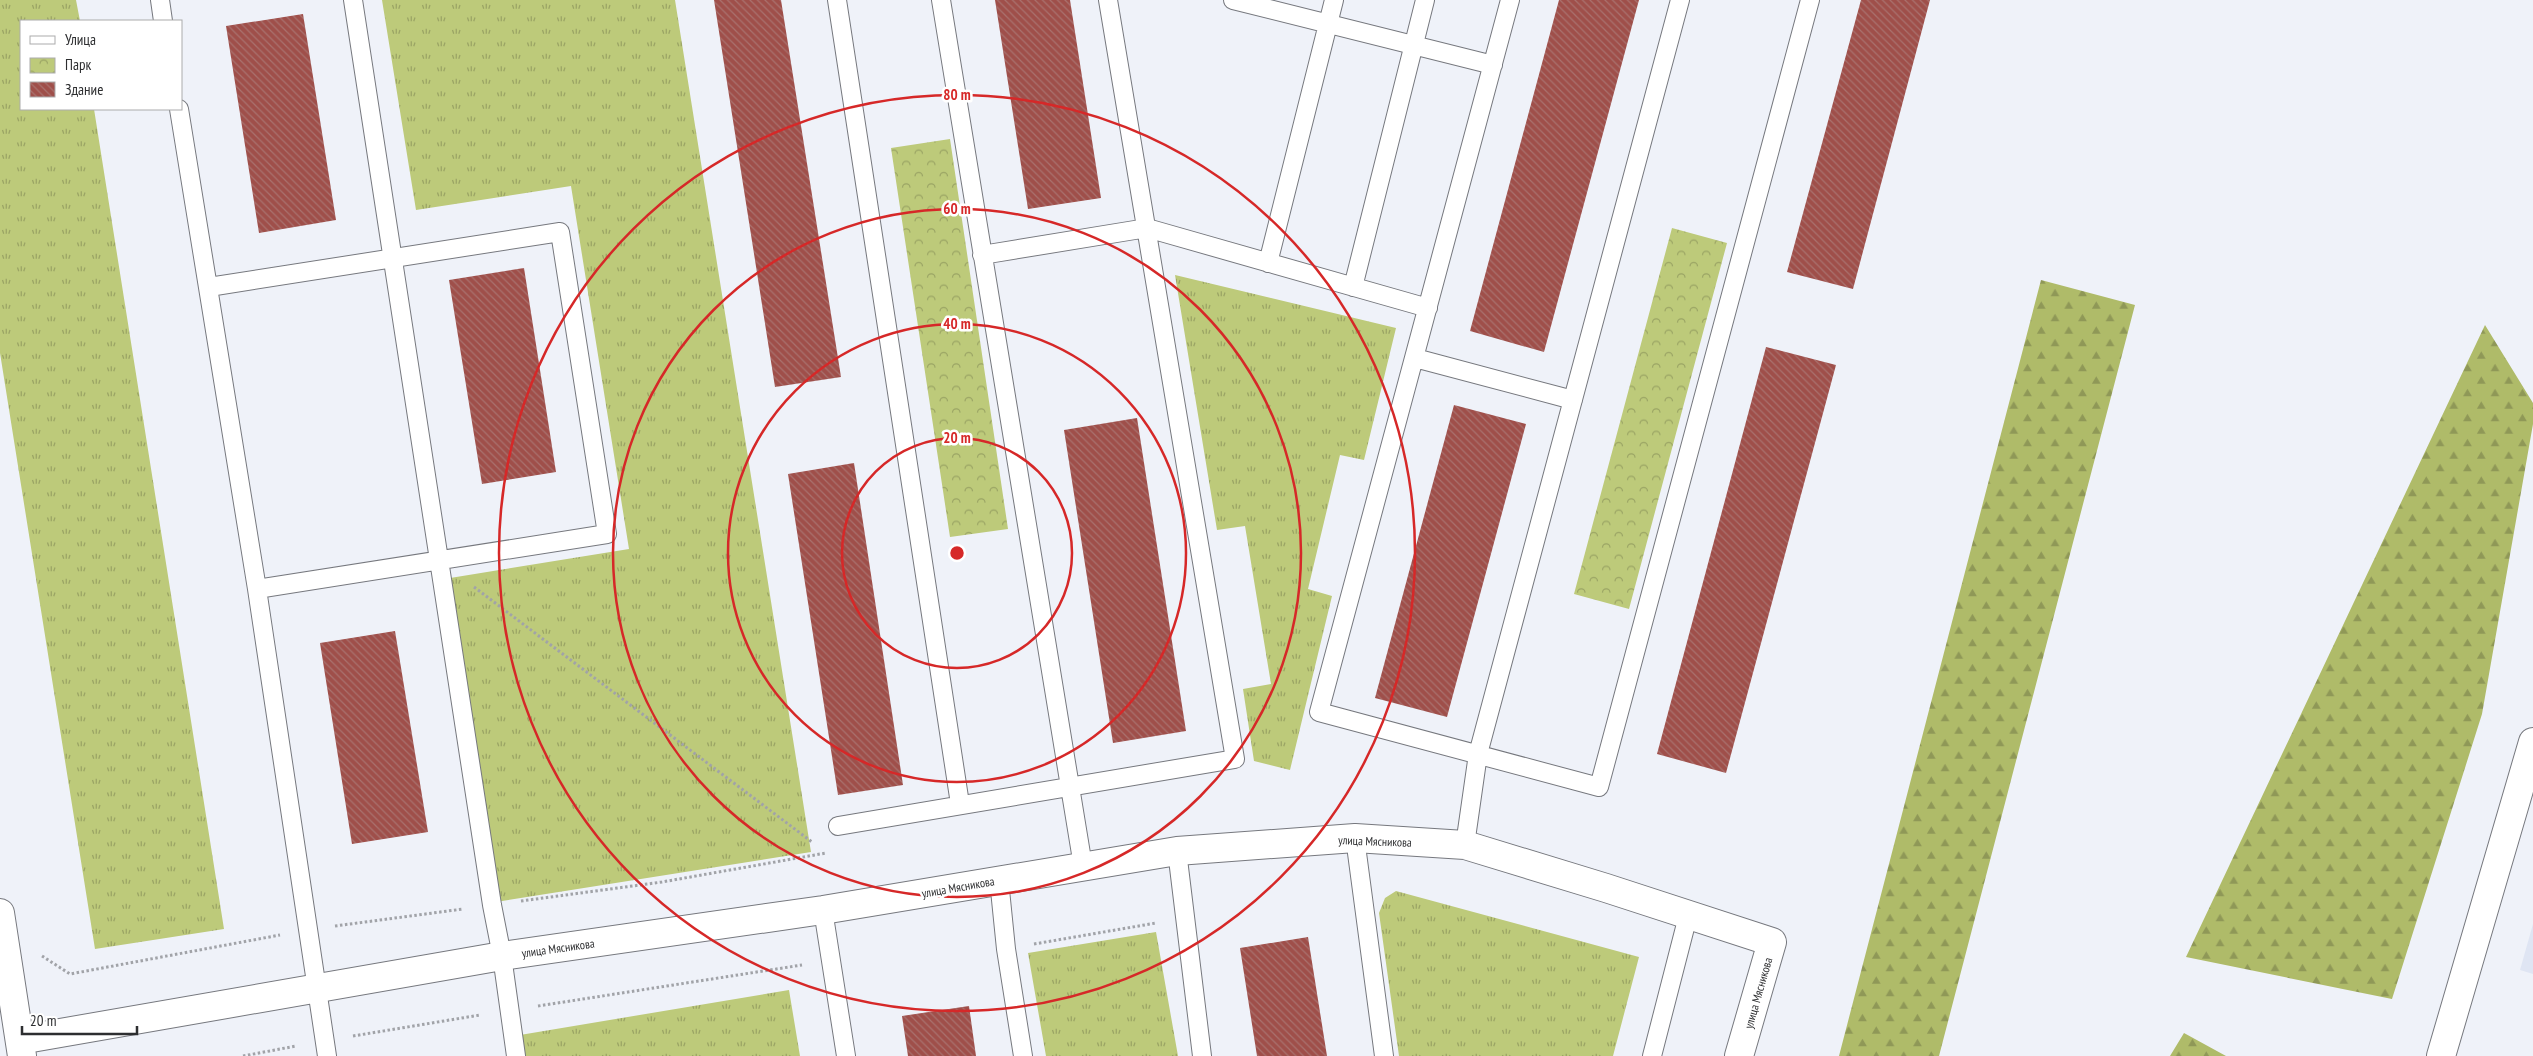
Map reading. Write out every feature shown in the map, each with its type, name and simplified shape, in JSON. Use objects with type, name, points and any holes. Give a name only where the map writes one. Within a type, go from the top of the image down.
[{"type":"street","points":[[2441,1056],[2533,742]]},
{"type":"street","name":"улица Мясникова","points":[[21,1048],[316,988],[502,956],[823,910],[1177,851],[1355,838],[1466,845],[1772,942],[1739,1056]]},
{"type":"street","points":[[0,913],[21,1048]]},
{"type":"lane","points":[[160,0],[164,20]]},
{"type":"lane","points":[[353,0],[516,1056]]},
{"type":"lane","points":[[837,0],[960,804]]},
{"type":"lane","points":[[941,0],[1083,866]]},
{"type":"lane","points":[[838,826],[1235,759],[1108,0]]},
{"type":"lane","points":[[1233,0],[1493,65]]},
{"type":"lane","points":[[1268,263],[1334,0]]},
{"type":"lane","points":[[1353,287],[1425,0]]},
{"type":"lane","points":[[1510,0],[1319,712],[1599,787],[1810,0]]},
{"type":"lane","points":[[1466,845],[1478,754],[1680,0]]},
{"type":"lane","points":[[179,110],[257,589],[306,930],[327,1056]]},
{"type":"lane","points":[[982,255],[1147,228],[1428,308]]},
{"type":"lane","points":[[209,287],[560,232],[562,242],[607,534],[257,589]]},
{"type":"lane","points":[[1415,358],[1573,400]]},
{"type":"lane","points":[[1355,838],[1384,1056]]},
{"type":"lane","points":[[1177,851],[1202,1056]]},
{"type":"lane","points":[[999,880],[1006,949],[1023,1056]]},
{"type":"lane","points":[[823,910],[846,1056]]},
{"type":"lane","points":[[1652,1056],[1688,916]]},
{"type":"path","points":[[440,561],[826,853]]},
{"type":"path","points":[[40,955],[70,974],[306,930],[662,882],[836,852]]},
{"type":"path","points":[[1006,949],[1184,918]]},
{"type":"shaded area","points":[[2533,924],[2533,974],[2520,970]]},
{"type":"green space","points":[[0,0],[76,0],[80,20],[20,20],[20,110],[94,110],[224,929],[95,949],[0,353]]},
{"type":"green space","points":[[382,0],[675,0],[811,852],[496,902],[444,579],[629,549],[571,186],[416,210]]},
{"type":"green space","points":[[950,139],[1008,529],[950,537],[891,148]]},
{"type":"green space","points":[[1672,228],[1727,243],[1629,609],[1574,594]]},
{"type":"green space","points":[[1175,275],[1396,328],[1364,460],[1340,455],[1308,589],[1332,596],[1290,770],[1254,761],[1243,689],[1271,684],[1245,526],[1217,530]]},
{"type":"green space","points":[[2041,280],[2135,305],[1939,1056],[1839,1056]]},
{"type":"green space","points":[[2485,325],[2533,403],[2533,424],[2482,714],[2392,999],[2186,957]]},
{"type":"green space","points":[[1396,891],[1639,957],[1613,1056],[1399,1056],[1379,913],[1385,898]]},
{"type":"green space","points":[[1156,932],[1178,1056],[1046,1056],[1028,953]]},
{"type":"green space","points":[[789,990],[800,1056],[524,1056],[520,1035]]},
{"type":"green space","points":[[2184,1033],[2226,1056],[2170,1056]]},
{"type":"building","points":[[714,0],[781,0],[841,377],[775,387]]},
{"type":"building","points":[[995,0],[1070,0],[1101,198],[1028,209]]},
{"type":"building","points":[[1559,0],[1639,0],[1544,352],[1470,331]]},
{"type":"building","points":[[1861,0],[1930,0],[1853,289],[1787,272]]},
{"type":"building","points":[[303,14],[336,220],[259,233],[226,26]]},
{"type":"building","points":[[524,268],[556,472],[482,484],[449,280]]},
{"type":"building","points":[[1766,347],[1836,365],[1726,773],[1657,754]]},
{"type":"building","points":[[1454,405],[1526,424],[1447,717],[1375,698]]},
{"type":"building","points":[[1137,418],[1186,731],[1113,743],[1064,430]]},
{"type":"building","points":[[854,463],[903,785],[838,795],[788,474]]},
{"type":"building","points":[[395,631],[428,832],[352,844],[320,643]]},
{"type":"building","points":[[1308,937],[1327,1056],[1257,1056],[1240,948]]},
{"type":"building","points":[[969,1006],[976,1056],[908,1056],[902,1016]]}]
